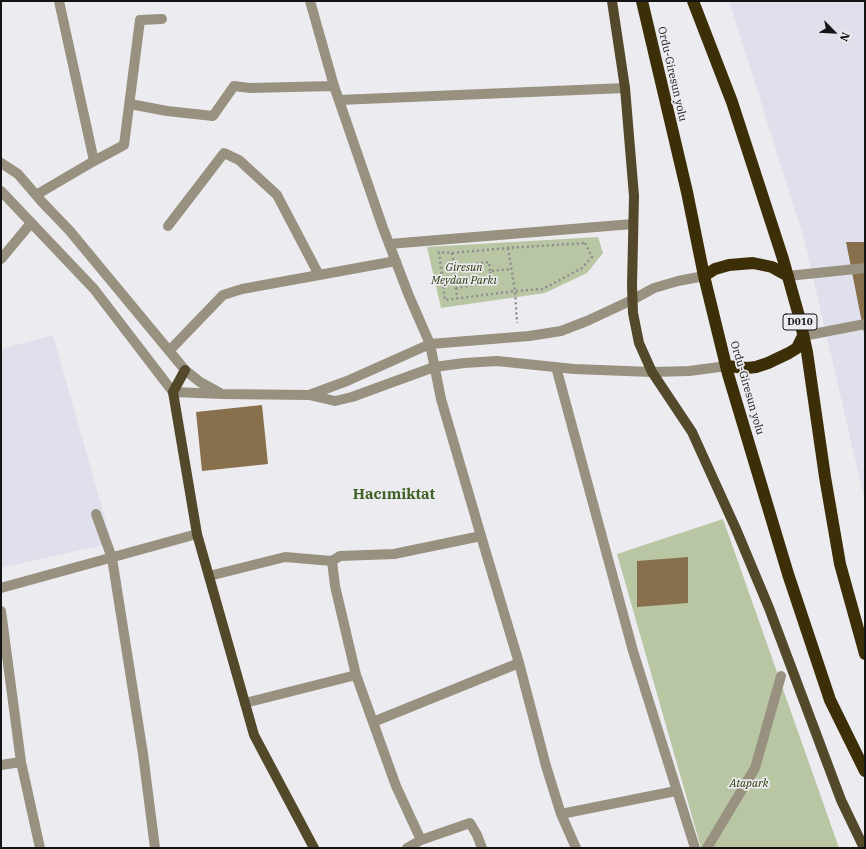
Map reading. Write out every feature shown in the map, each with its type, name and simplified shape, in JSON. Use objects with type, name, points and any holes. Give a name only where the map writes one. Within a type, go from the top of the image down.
[{"type":"highway","name":"Ordu-Giresun yolu","points":[[642,1],[687,192],[704,276],[728,374],[788,574],[830,700],[865,771]]},
{"type":"highway","name":"D010","points":[[693,1],[732,102],[788,276],[803,336],[840,564],[865,654]]},
{"type":"highway","points":[[704,276],[716,269],[729,265],[753,263],[772,267],[788,276]]},
{"type":"highway","points":[[727,366],[751,368],[768,364],[797,348],[803,336]]},
{"type":"main road","points":[[612,1],[625,88],[634,196],[632,300],[639,343],[652,372],[692,432],[736,529],[769,608],[841,800],[864,848]]},
{"type":"main road","points":[[185,370],[173,392],[197,534],[254,735],[314,848]]},
{"type":"street","points":[[59,1],[94,161]]},
{"type":"street","points":[[310,1],[334,86],[389,244],[430,344],[441,399],[519,663],[546,766],[561,814],[576,848]]},
{"type":"street","points":[[36,195],[124,145],[140,20],[162,19]]},
{"type":"street","points":[[130,104],[213,116],[234,86],[250,88],[334,86]]},
{"type":"street","points":[[339,100],[625,88]]},
{"type":"street","points":[[168,226],[224,153],[239,160],[276,195],[319,275]]},
{"type":"street","points":[[1,163],[18,174],[68,230],[185,370],[200,382],[223,394]]},
{"type":"street","points":[[1,192],[94,289],[173,392],[309,395],[335,401],[352,397],[434,368],[464,362],[497,361],[556,367],[652,372],[689,371],[727,366]]},
{"type":"street","points":[[1,259],[31,223]]},
{"type":"street","points":[[389,244],[633,224]]},
{"type":"street","points":[[169,351],[223,295],[242,289],[396,261]]},
{"type":"street","points":[[788,276],[865,268]]},
{"type":"street","points":[[309,395],[347,381],[430,344],[519,337],[561,331],[587,321],[654,288],[678,281],[704,276]]},
{"type":"street","points":[[803,336],[865,324]]},
{"type":"street","points":[[556,367],[633,651],[694,848]]},
{"type":"street","points":[[96,514],[112,558],[143,754],[155,848]]},
{"type":"street","points":[[1,588],[197,534]]},
{"type":"street","points":[[209,576],[285,557],[332,560],[340,556],[394,554],[481,536]]},
{"type":"street","points":[[332,560],[334,586],[356,675],[396,786],[421,840]]},
{"type":"street","points":[[1,611],[21,762],[40,848]]},
{"type":"street","points":[[373,722],[519,663]]},
{"type":"street","points":[[245,703],[356,675]]},
{"type":"street","points":[[708,848],[755,768],[781,676]]},
{"type":"street","points":[[1,766],[21,762]]},
{"type":"street","points":[[561,814],[676,790]]},
{"type":"street","points":[[407,848],[421,840],[470,823],[482,848]]},
{"type":"path","points":[[585,243],[592,256],[582,268],[543,288],[445,300],[439,252],[452,253],[508,248],[585,243]]},
{"type":"path","points":[[508,248],[515,291],[519,337]]},
{"type":"path","points":[[452,253],[457,298]]},
{"type":"path","points":[[454,267],[489,262],[492,282],[456,288]]},
{"type":"path","points":[[490,271],[511,270]]},
{"type":"shaded area","points":[[729,1],[865,1],[865,502],[804,239]]},
{"type":"shaded area","points":[[53,335],[112,543],[1,568],[1,349]]},
{"type":"green space","name":"Giresun Meydan Parkı","points":[[598,237],[603,253],[587,273],[545,293],[441,308],[427,247]]},
{"type":"green space","name":"Atapark","points":[[723,519],[839,848],[701,848],[617,554]]},
{"type":"building","points":[[846,242],[865,242],[865,333],[864,333]]},
{"type":"building","points":[[262,405],[268,464],[202,471],[196,412]]},
{"type":"building","points":[[688,557],[688,603],[637,607],[637,561]]},
{"type":"district","name":"Hacımiktat","points":[[394,495]]}]
